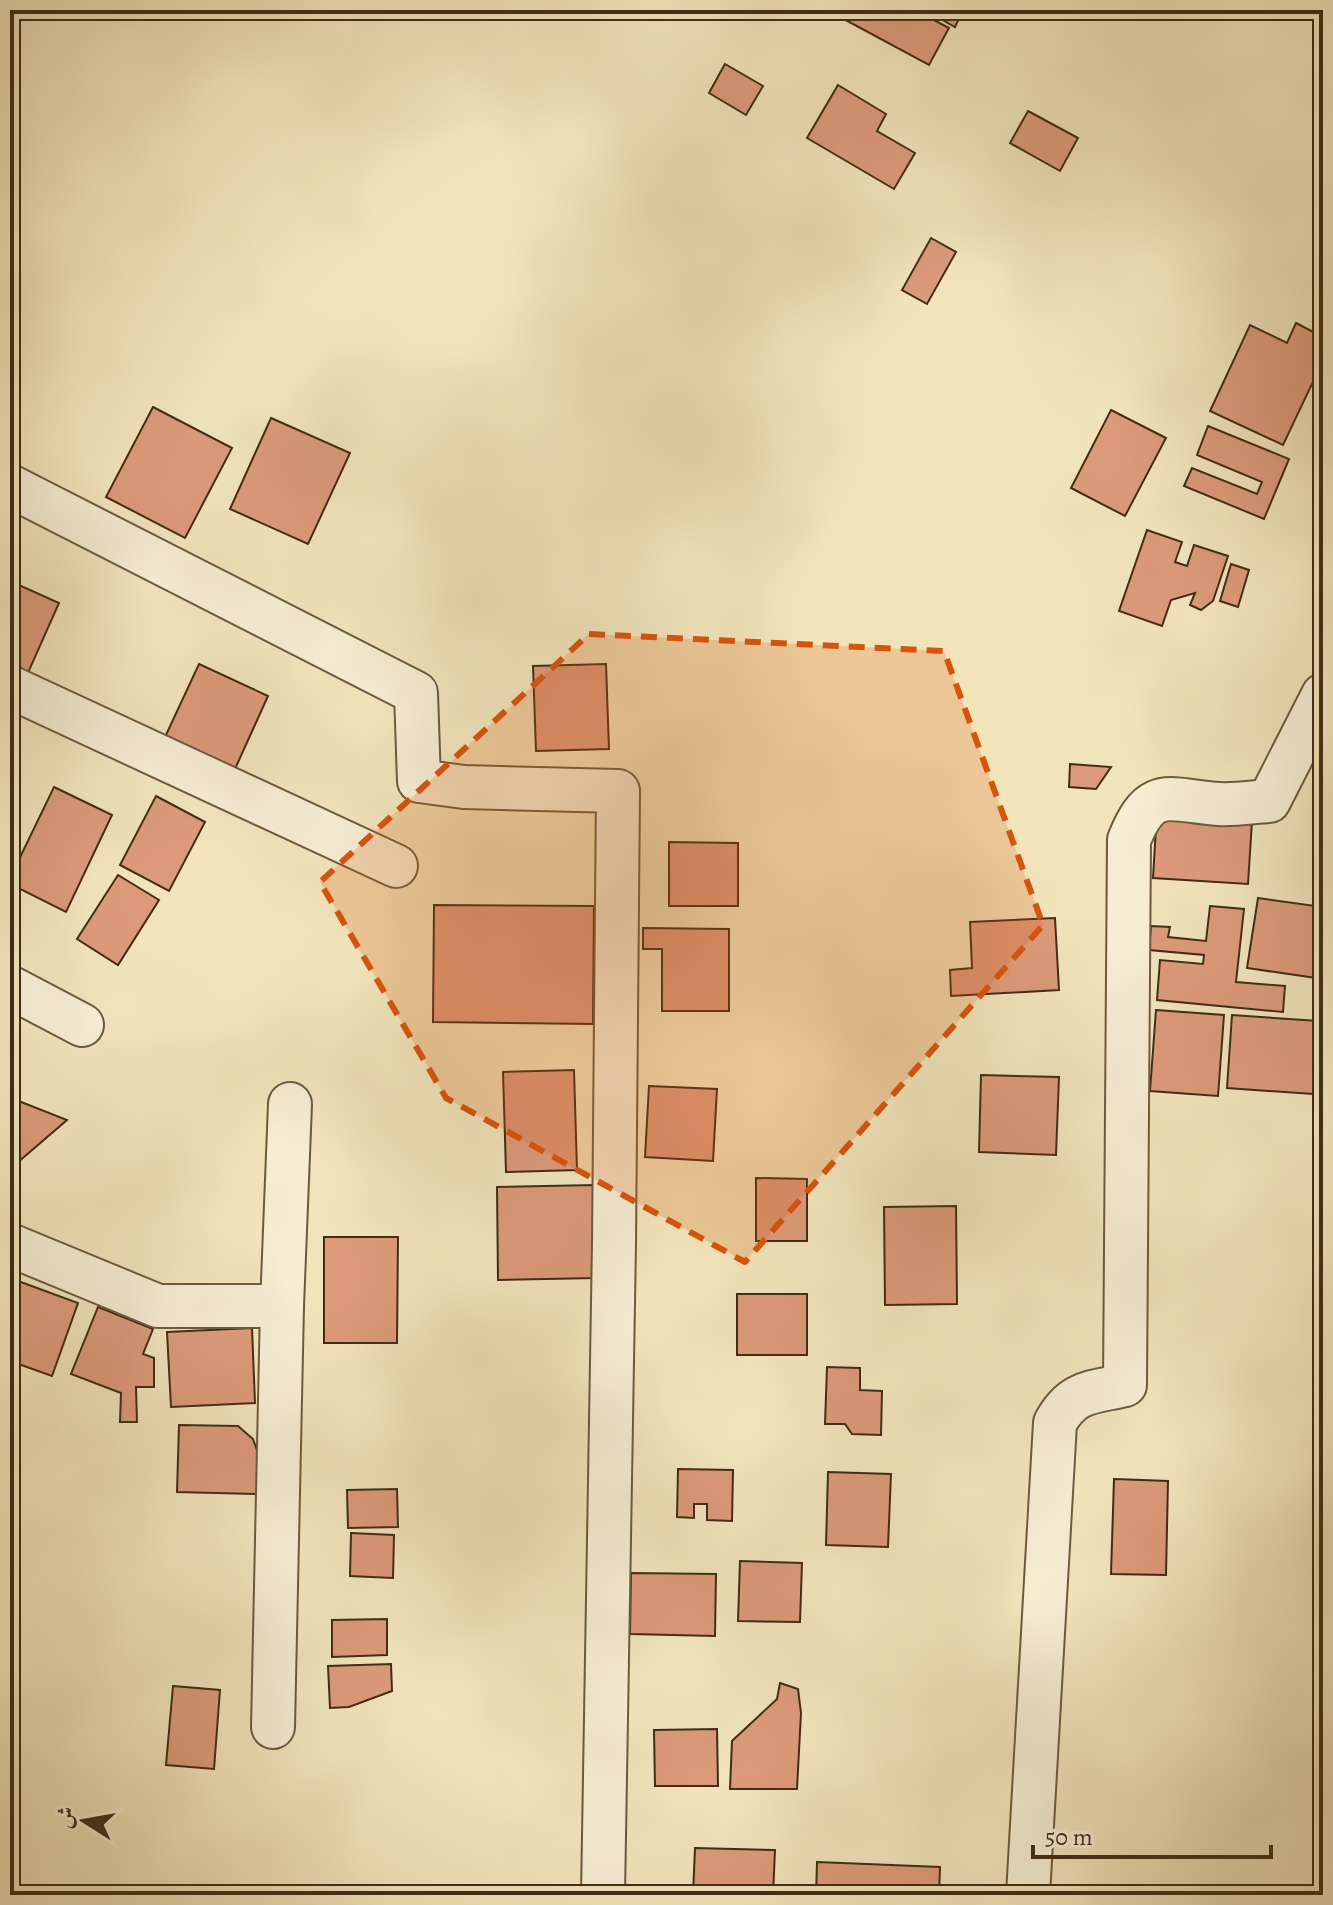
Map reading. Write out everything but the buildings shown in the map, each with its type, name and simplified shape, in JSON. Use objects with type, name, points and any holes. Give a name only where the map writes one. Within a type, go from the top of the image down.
[{"type":"street","points":[[10,486],[416,693],[419,781],[464,787],[618,791],[603,1895]]},
{"type":"street","points":[[10,687],[396,866]]},
{"type":"street","points":[[1028,1895],[1055,1423],[1064,1407],[1079,1395],[1125,1385],[1129,840],[1149,805],[1167,798],[1221,804],[1269,801],[1323,695]]},
{"type":"street","points":[[10,987],[82,1025]]},
{"type":"street","points":[[273,1727],[282,1306],[290,1104]]},
{"type":"street","points":[[10,1245],[158,1306],[282,1306]]},
{"type":"highlighted area","points":[[589,634],[944,651],[1043,925],[745,1262],[446,1098],[320,882]]}]
